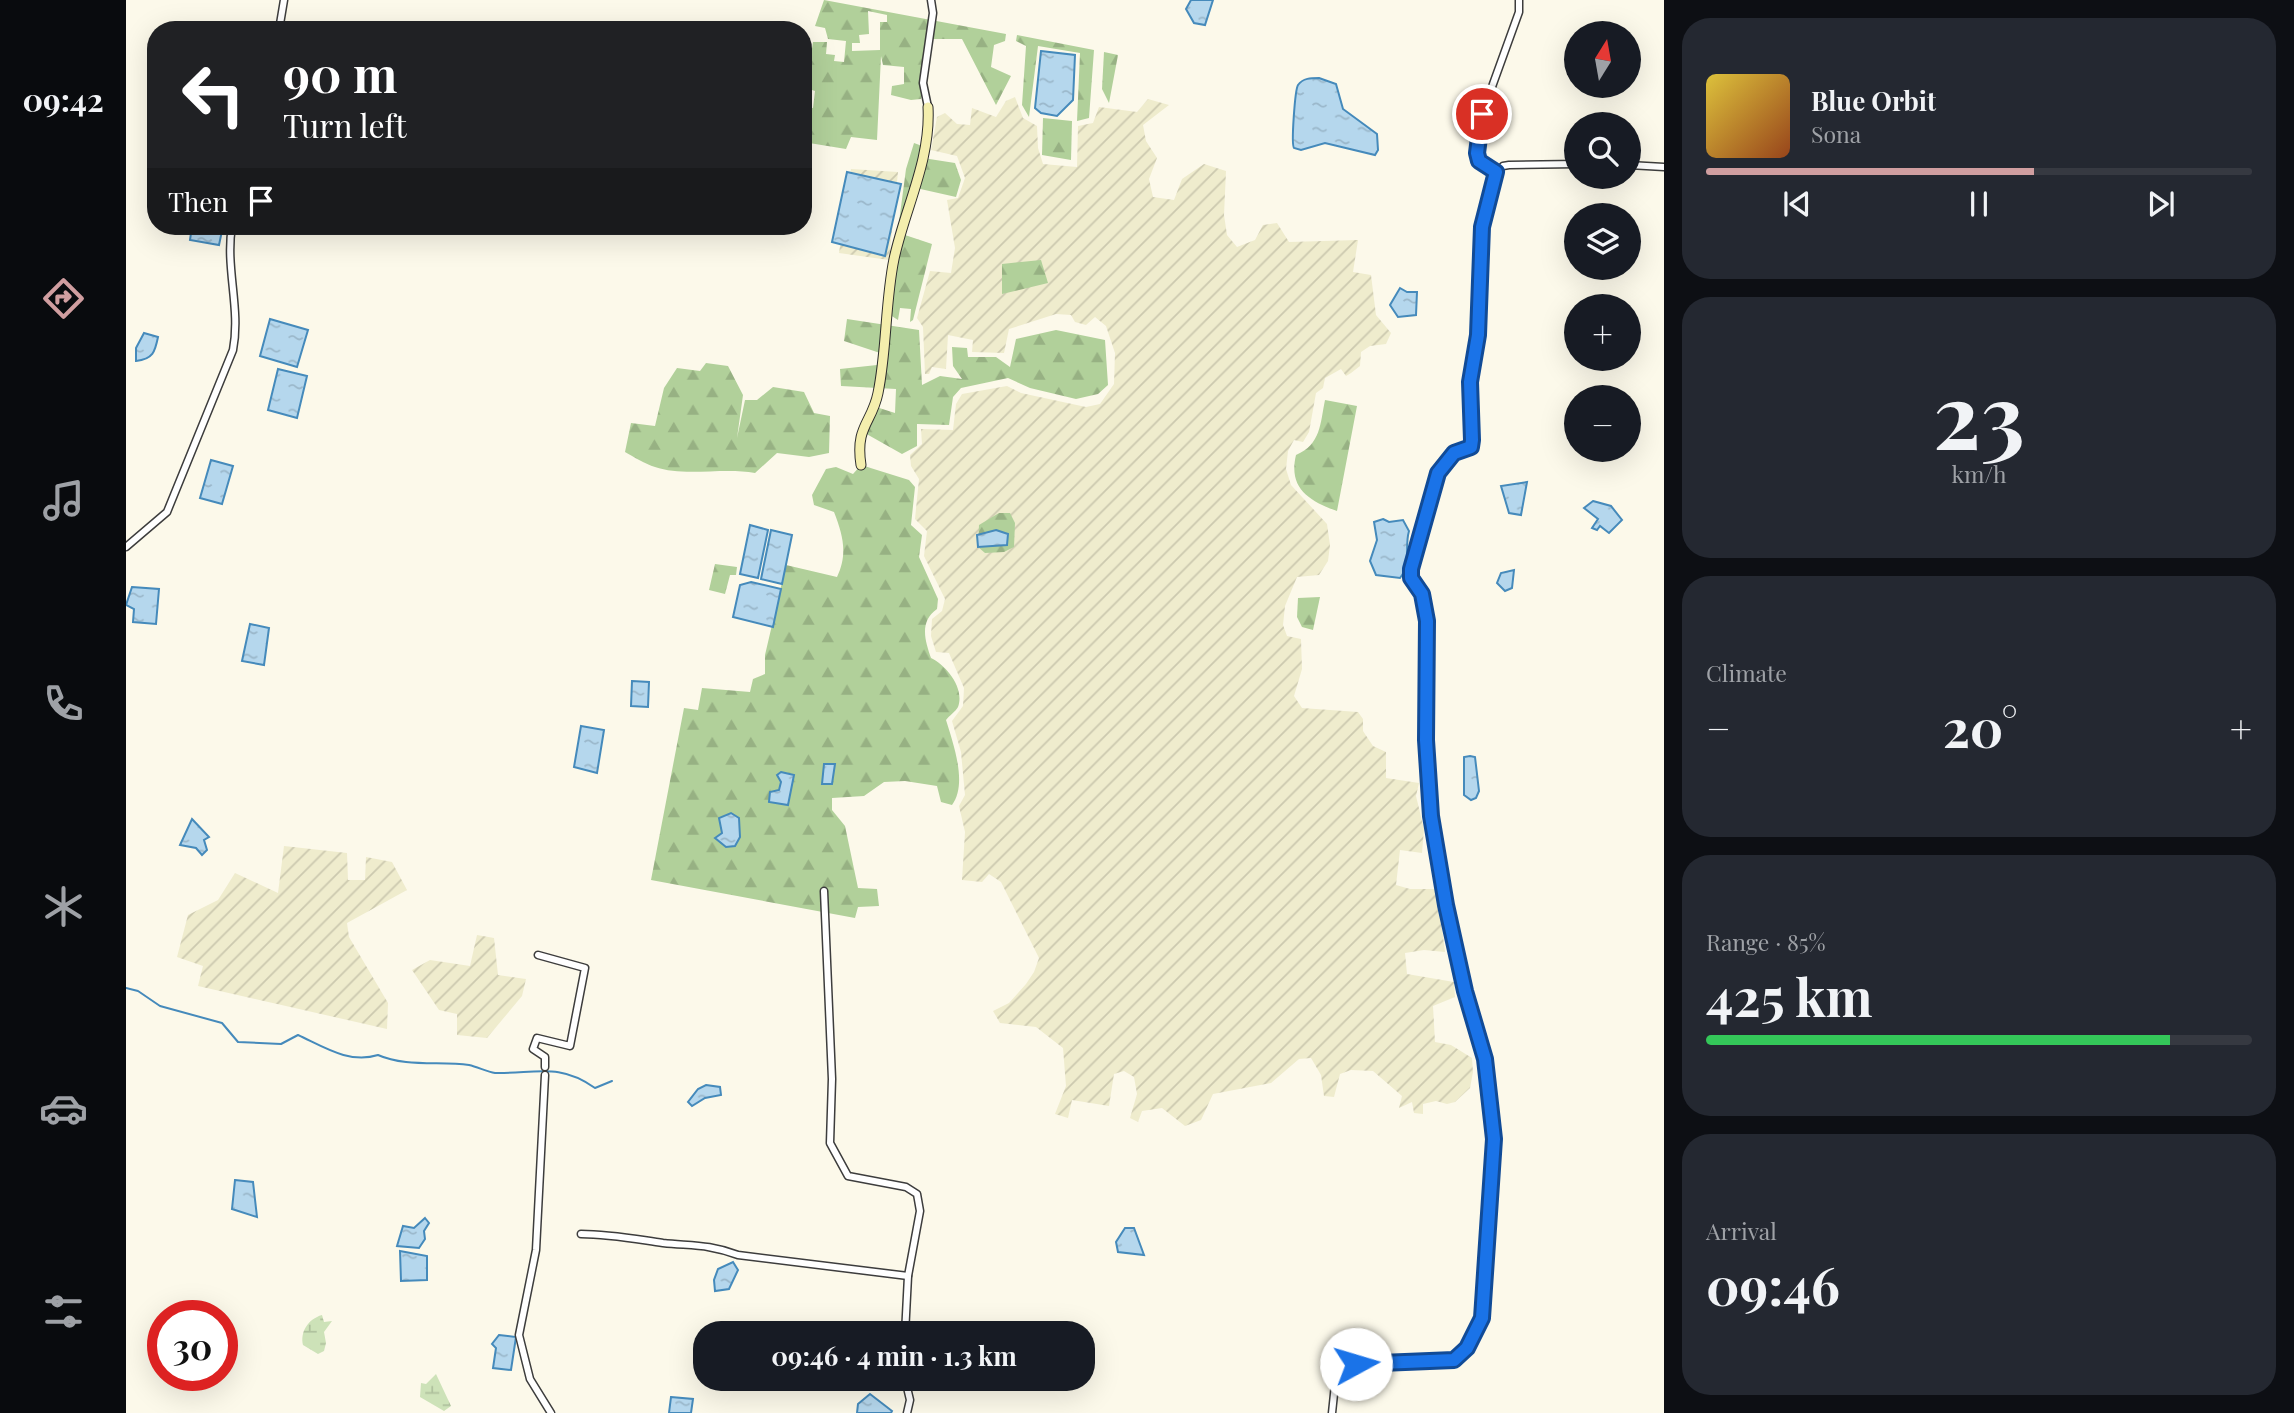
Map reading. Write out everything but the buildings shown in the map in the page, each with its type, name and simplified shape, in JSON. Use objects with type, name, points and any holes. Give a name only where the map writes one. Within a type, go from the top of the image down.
[{"type":"street","points":[[280,21],[284,0]]},
{"type":"street","points":[[861,465],[860,436],[878,395],[894,259],[919,178],[929,122],[923,83],[933,13],[931,0]]},
{"type":"street","points":[[1496,172],[1479,161],[1480,120],[1519,12],[1519,0]]},
{"type":"street","points":[[1332,1413],[1336,1375],[1343,1369],[1378,1361],[1454,1360],[1467,1348],[1482,1318],[1494,1139],[1485,1059],[1465,991],[1446,905],[1431,816],[1426,740],[1427,621],[1422,594],[1411,578],[1411,569],[1438,473],[1454,453],[1471,447],[1470,382],[1478,335],[1482,227],[1496,172],[1503,166],[1564,164]]},
{"type":"street","points":[[1641,166],[1664,167]]},
{"type":"street","points":[[126,547],[167,512],[233,350],[238,326],[228,251],[231,235]]},
{"type":"street","points":[[824,891],[832,1079],[830,1143],[848,1176],[906,1187],[917,1194],[920,1211],[908,1276],[906,1321]]},
{"type":"street","points":[[538,955],[585,968],[569,1046],[537,1038],[533,1049],[545,1058],[545,1071],[536,1250],[519,1335],[530,1379],[551,1413]]},
{"type":"street","points":[[581,1234],[610,1234],[674,1244],[712,1245],[738,1255],[908,1276]]},
{"type":"street","points":[[907,1391],[907,1413]]},
{"type":"shaded area","points":[[1015,97],[1023,118],[1037,126],[1038,148],[1043,164],[1077,167],[1078,126],[1093,123],[1099,107],[1137,112],[1148,99],[1169,105],[1143,125],[1146,141],[1157,158],[1149,179],[1153,197],[1174,200],[1182,179],[1204,164],[1226,171],[1224,215],[1227,235],[1237,247],[1255,240],[1263,225],[1277,223],[1289,242],[1358,240],[1353,272],[1371,275],[1376,315],[1391,333],[1386,344],[1370,346],[1361,352],[1360,366],[1351,373],[1346,376],[1341,369],[1325,378],[1323,388],[1316,393],[1309,432],[1303,442],[1294,440],[1288,451],[1286,469],[1291,485],[1327,524],[1330,545],[1328,561],[1319,575],[1297,577],[1285,606],[1283,625],[1287,636],[1301,639],[1302,669],[1294,696],[1302,708],[1358,712],[1363,719],[1363,731],[1373,746],[1386,752],[1386,778],[1419,783],[1416,796],[1424,829],[1422,853],[1400,850],[1396,885],[1410,889],[1437,889],[1445,952],[1424,950],[1405,953],[1407,974],[1454,982],[1455,997],[1433,1006],[1435,1042],[1451,1045],[1472,1058],[1470,1088],[1455,1102],[1447,1104],[1436,1101],[1423,1104],[1423,1114],[1414,1113],[1412,1102],[1399,1108],[1402,1096],[1373,1071],[1351,1070],[1340,1074],[1334,1097],[1324,1096],[1321,1075],[1311,1058],[1299,1059],[1271,1083],[1213,1094],[1201,1120],[1185,1126],[1162,1108],[1142,1111],[1138,1122],[1130,1118],[1137,1094],[1134,1077],[1124,1071],[1114,1074],[1109,1106],[1072,1100],[1068,1118],[1055,1114],[1066,1086],[1063,1048],[1036,1027],[1000,1023],[993,1011],[1009,1003],[1026,984],[1039,958],[1001,882],[989,874],[982,882],[962,880],[965,832],[959,806],[965,795],[961,752],[952,721],[963,706],[964,688],[949,653],[936,652],[931,636],[932,619],[942,611],[945,599],[924,556],[927,531],[915,519],[919,479],[911,466],[910,455],[922,444],[921,429],[953,430],[956,404],[962,394],[1007,386],[1021,393],[1086,407],[1100,404],[1114,384],[1115,353],[1106,326],[1095,317],[1086,325],[1075,322],[1071,315],[1056,314],[1009,329],[1004,353],[972,352],[973,340],[948,335],[946,369],[932,367],[929,374],[925,374],[923,327],[917,318],[930,271],[951,273],[955,248],[947,200],[958,198],[965,178],[957,156],[931,150],[937,117],[945,113],[957,124],[970,125],[972,108],[996,117],[1006,101]]},
{"type":"shaded area","points":[[851,169],[898,172],[889,260],[839,253]]},
{"type":"shaded area","points":[[284,846],[347,853],[348,880],[365,880],[366,857],[392,862],[407,890],[347,923],[349,937],[388,1003],[387,1029],[198,986],[203,966],[177,957],[188,915],[218,900],[235,873],[278,893]]},
{"type":"shaded area","points":[[477,935],[494,938],[498,975],[526,979],[522,996],[487,1038],[457,1035],[457,1014],[439,1010],[412,970],[430,960],[470,966]]},
{"type":"green space","points":[[824,0],[1006,34],[1005,41],[994,45],[991,67],[1011,76],[996,105],[962,39],[930,39],[921,99],[911,100],[891,95],[892,86],[904,84],[904,67],[883,65],[881,56],[877,140],[851,137],[846,149],[812,143],[815,91],[812,90],[813,42],[827,42],[826,54],[835,55],[834,61],[844,62],[846,41],[828,39],[825,28],[815,26]],"holes":[[[868,11],[887,15],[887,22],[880,22],[880,50],[852,51],[852,43],[860,43],[859,35],[869,34]]]},
{"type":"green space","points":[[1017,35],[1094,50],[1089,118],[1077,121],[1080,53],[1038,46],[1029,117],[1022,105],[1026,46],[1016,41]]},
{"type":"green space","points":[[1104,52],[1118,55],[1109,103],[1102,89]]},
{"type":"green space","points":[[1043,118],[1072,121],[1071,160],[1042,155]]},
{"type":"green space","points":[[914,143],[925,147],[923,158],[955,163],[961,180],[956,197],[916,188],[902,234],[932,244],[913,320],[910,322],[911,309],[900,308],[898,320],[887,313],[906,169]]},
{"type":"green space","points":[[1041,260],[1048,283],[1002,294],[1002,264]]},
{"type":"green space","points":[[847,319],[919,330],[922,385],[940,376],[962,379],[953,366],[952,347],[967,348],[968,357],[996,357],[1010,367],[1016,339],[1056,330],[1105,340],[1108,385],[1098,394],[1076,399],[1030,388],[1008,378],[961,388],[953,397],[949,425],[917,424],[917,446],[902,454],[863,432],[873,406],[895,413],[896,389],[841,386],[840,369],[877,365],[880,353],[844,341]]},
{"type":"green space","points":[[706,363],[728,366],[743,395],[737,438],[745,400],[757,400],[773,387],[804,392],[814,413],[830,416],[829,453],[809,457],[777,453],[755,473],[666,470],[647,464],[625,452],[631,423],[655,426],[664,388],[677,368],[700,371]]},
{"type":"green space","points":[[1325,400],[1357,406],[1337,511],[1310,498],[1298,485],[1295,476],[1296,455],[1315,439]]},
{"type":"green space","points":[[861,465],[909,480],[915,487],[911,525],[922,535],[919,557],[938,599],[937,609],[931,614],[926,625],[927,645],[931,658],[943,666],[953,678],[959,692],[958,707],[946,720],[958,763],[957,796],[952,805],[941,802],[937,786],[905,781],[884,782],[864,796],[832,798],[832,810],[845,826],[858,888],[877,889],[879,906],[858,907],[855,918],[651,880],[684,708],[698,710],[702,688],[750,692],[753,679],[765,674],[765,655],[786,565],[837,577],[843,552],[840,529],[834,512],[814,505],[812,495],[826,469],[836,467],[853,474]]},
{"type":"green space","points":[[999,513],[1010,513],[1015,523],[1014,547],[1004,552],[985,553],[978,547],[979,525]]},
{"type":"green space","points":[[715,564],[737,567],[736,575],[730,575],[725,594],[709,590]]},
{"type":"green space","points":[[1320,597],[1313,630],[1302,627],[1297,617],[1298,598]]},
{"type":"green space","points":[[322,1315],[324,1322],[332,1321],[324,1332],[324,1351],[318,1354],[303,1345],[303,1335],[309,1323]]},
{"type":"green space","points":[[436,1374],[451,1406],[444,1411],[420,1397],[421,1383],[426,1384]]},
{"type":"water","points":[[1191,0],[1213,0],[1205,25],[1194,23],[1186,9]]},
{"type":"water","points":[[1041,51],[1075,55],[1073,100],[1057,116],[1041,113],[1035,108]]},
{"type":"water","points":[[1310,78],[1336,84],[1343,109],[1377,134],[1378,150],[1375,155],[1325,143],[1301,150],[1294,148],[1298,85]]},
{"type":"water","points":[[847,172],[901,184],[885,256],[832,242]]},
{"type":"water","points":[[191,235],[221,235],[219,245],[190,240]]},
{"type":"water","points":[[1400,288],[1407,292],[1417,292],[1416,315],[1398,317],[1390,305]]},
{"type":"water","points":[[270,319],[308,330],[297,367],[260,356]]},
{"type":"water","points":[[144,333],[158,337],[156,347],[150,356],[136,361],[136,348]]},
{"type":"water","points":[[278,369],[307,376],[297,418],[268,410]]},
{"type":"water","points":[[211,460],[233,466],[222,504],[200,498]]},
{"type":"water","points":[[1527,482],[1521,515],[1509,513],[1501,486]]},
{"type":"water","points":[[1593,501],[1611,506],[1622,520],[1609,533],[1600,526],[1597,530],[1592,528],[1598,519],[1584,508]]},
{"type":"water","points":[[1383,519],[1389,522],[1403,520],[1409,531],[1406,567],[1400,578],[1376,575],[1370,561],[1377,540],[1374,522]]},
{"type":"water","points":[[750,525],[768,530],[758,578],[740,574]]},
{"type":"water","points":[[771,530],[792,535],[782,584],[761,579]]},
{"type":"water","points":[[996,530],[1008,534],[1007,545],[978,547],[977,535]]},
{"type":"water","points":[[1514,570],[1512,588],[1505,591],[1497,583],[1501,573]]},
{"type":"water","points":[[751,582],[781,589],[773,627],[733,617],[740,585]]},
{"type":"water","points":[[132,587],[159,589],[156,624],[133,622],[134,609],[126,605]]},
{"type":"water","points":[[250,624],[269,628],[264,665],[242,661]]},
{"type":"water","points":[[632,681],[649,682],[648,707],[631,706]]},
{"type":"water","points":[[581,726],[604,730],[597,773],[574,767]]},
{"type":"water","points":[[1464,757],[1475,757],[1479,791],[1476,798],[1471,800],[1464,795]]},
{"type":"water","points":[[824,764],[835,764],[832,784],[822,784]]},
{"type":"water","points":[[781,772],[794,775],[788,805],[769,802],[770,792],[779,790],[781,782],[777,775]]},
{"type":"water","points":[[731,813],[739,818],[740,837],[735,846],[726,847],[715,838],[722,833],[719,818]]},
{"type":"water","points":[[192,819],[209,837],[204,840],[207,850],[202,855],[196,848],[180,845]]},
{"type":"water","points":[[706,1085],[720,1087],[721,1095],[705,1098],[692,1106],[688,1102],[698,1089]]},
{"type":"water","points":[[235,1180],[253,1182],[257,1217],[232,1209]]},
{"type":"water","points":[[425,1218],[429,1223],[424,1231],[425,1239],[419,1248],[397,1246],[403,1226],[414,1228]]},
{"type":"water","points":[[1125,1228],[1134,1228],[1144,1255],[1118,1252],[1116,1242]]},
{"type":"water","points":[[400,1251],[427,1256],[427,1280],[401,1281]]},
{"type":"water","points":[[733,1262],[738,1270],[729,1289],[715,1291],[714,1280],[718,1269]]},
{"type":"water","points":[[499,1335],[516,1337],[511,1370],[493,1368],[496,1348],[492,1344]]},
{"type":"water","points":[[870,1394],[892,1411],[891,1413],[857,1413],[858,1404]]},
{"type":"water","points":[[671,1397],[693,1399],[691,1413],[669,1413]]},
{"type":"waterway","points":[[126,988],[138,991],[160,1006],[222,1023],[238,1042],[281,1044],[298,1035],[347,1056],[378,1055],[400,1061],[469,1065],[495,1073],[558,1072],[582,1080],[595,1088],[612,1081]]},
{"type":"route","points":[[1356,1364],[1378,1361],[1454,1360],[1467,1348],[1482,1318],[1494,1139],[1486,1089],[1485,1059],[1465,991],[1442,887],[1431,816],[1426,740],[1426,607],[1422,594],[1411,578],[1415,550],[1426,522],[1438,473],[1454,453],[1471,447],[1473,398],[1470,382],[1480,310],[1482,227],[1492,178],[1496,172],[1479,161],[1477,153],[1482,114]]}]
